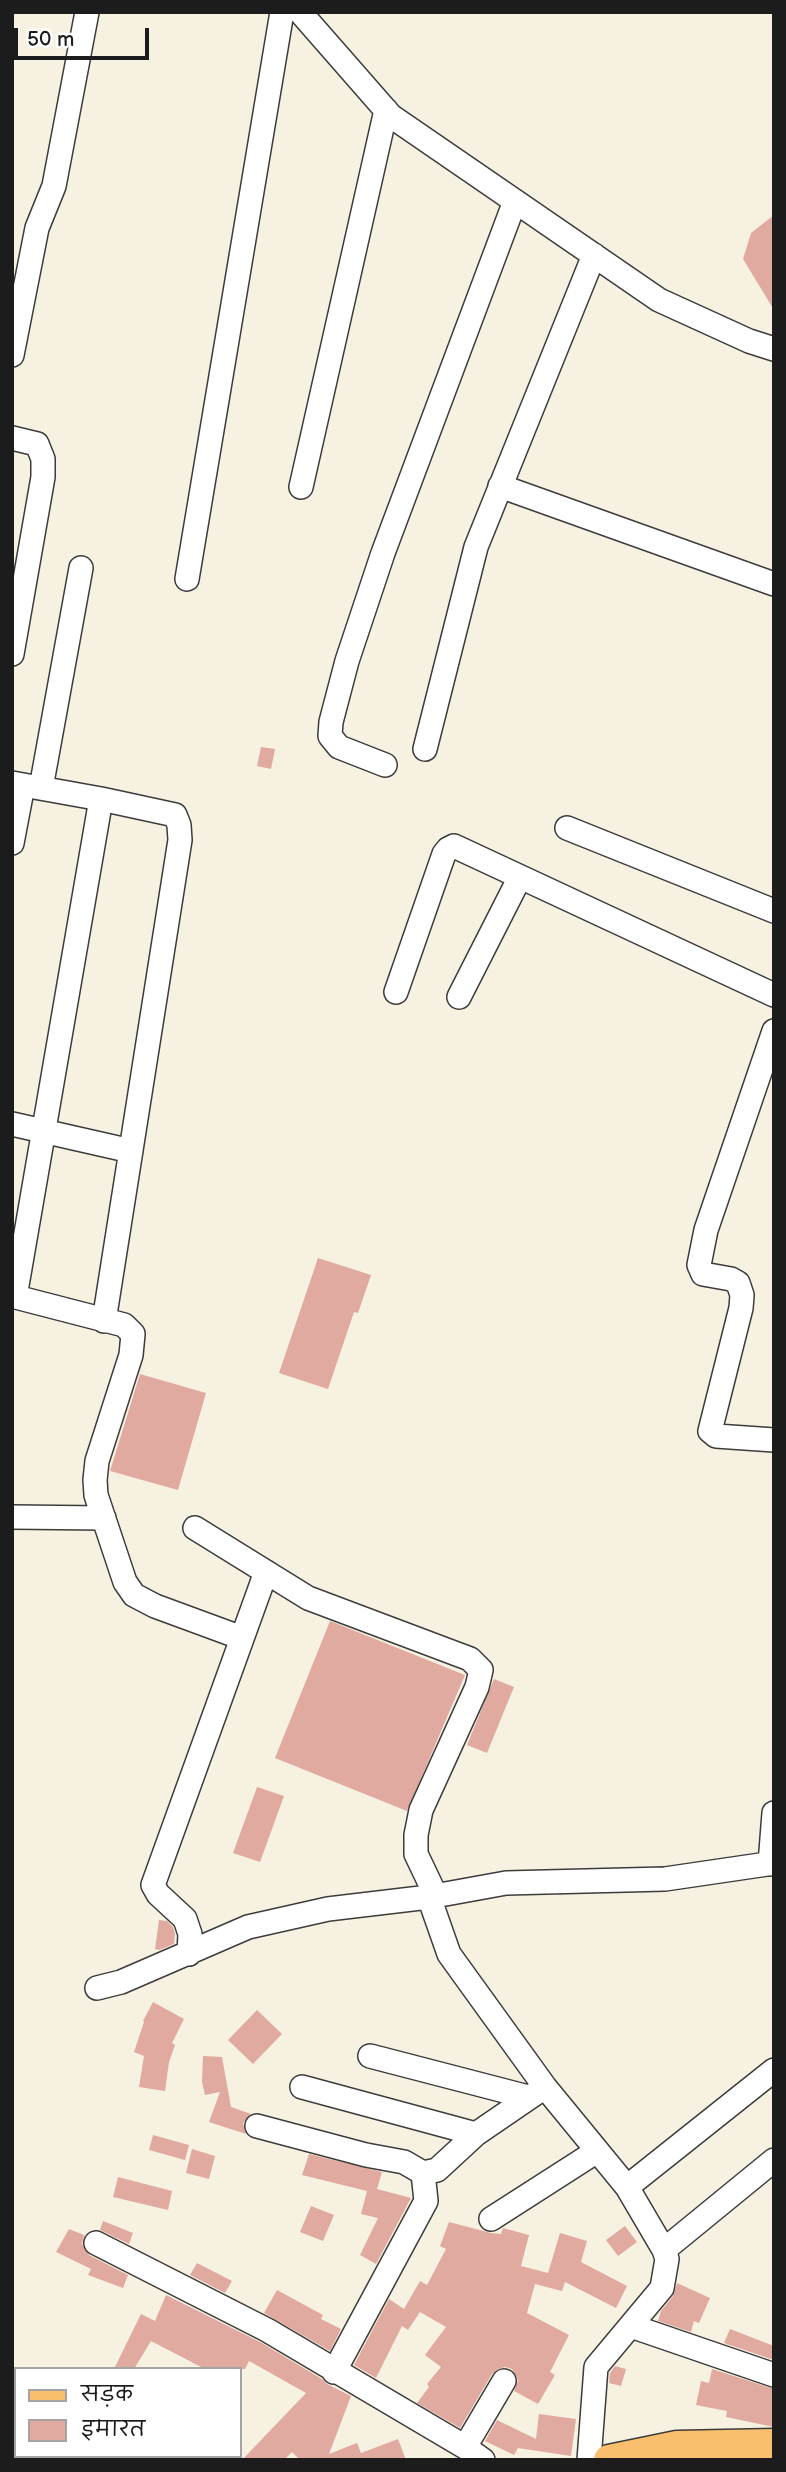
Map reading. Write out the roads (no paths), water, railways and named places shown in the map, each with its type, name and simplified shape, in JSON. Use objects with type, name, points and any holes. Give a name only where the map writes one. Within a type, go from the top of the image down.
[{"type":"main road","points":[[609,2460],[677,2446],[774,2444]]},
{"type":"street","points":[[12,355],[37,228],[54,186],[87,12]]},
{"type":"street","points":[[187,579],[282,12]]},
{"type":"street","points":[[300,12],[391,116],[659,300],[749,341],[774,349]]},
{"type":"street","points":[[301,487],[386,110]]},
{"type":"street","points":[[385,765],[338,747],[330,736],[331,722],[347,661],[383,553],[514,201]]},
{"type":"street","points":[[425,749],[476,547],[594,255]]},
{"type":"street","points":[[12,438],[37,444],[43,459],[43,468],[12,653]]},
{"type":"street","points":[[500,486],[774,584]]},
{"type":"street","points":[[12,843],[81,568]]},
{"type":"street","points":[[25,785],[174,815],[179,825],[180,840],[104,1321]]},
{"type":"street","points":[[101,799],[14,1297],[124,1325],[133,1334],[131,1355],[97,1461],[96,1495],[125,1582],[134,1595],[155,1606],[242,1638]]},
{"type":"street","points":[[567,828],[774,911]]},
{"type":"street","points":[[396,992],[448,849],[454,846],[774,995]]},
{"type":"street","points":[[459,997],[520,877]]},
{"type":"street","points":[[774,1031],[705,1230],[699,1265],[703,1274],[731,1279],[738,1283],[742,1295],[710,1431],[716,1436],[774,1440]]},
{"type":"street","points":[[12,1124],[131,1151]]},
{"type":"street","points":[[12,1517],[104,1518]]},
{"type":"street","points":[[195,1528],[308,1598],[470,1659],[481,1670],[477,1687],[421,1810],[416,1835],[416,1854],[449,1954],[536,2092],[597,2151],[627,2187],[667,2259],[662,2288],[596,2367],[589,2460]]},
{"type":"street","points":[[189,1954],[190,1934],[186,1919],[158,1894],[153,1885],[265,1572]]},
{"type":"street","points":[[97,1988],[121,1982],[248,1927],[328,1909],[432,1896],[506,1883],[665,1879],[772,1863],[774,1813]]},
{"type":"street","points":[[370,2056],[536,2092]]},
{"type":"street","points":[[627,2187],[774,2070]]},
{"type":"street","points":[[302,2087],[476,2134]]},
{"type":"street","points":[[257,2126],[404,2162],[423,2173],[437,2170],[476,2134],[536,2092]]},
{"type":"street","points":[[491,2219],[597,2151]]},
{"type":"street","points":[[664,2250],[774,2160]]},
{"type":"street","points":[[334,2372],[426,2201],[423,2173]]},
{"type":"street","points":[[96,2243],[267,2330],[474,2454],[504,2381]]},
{"type":"street","points":[[631,2326],[774,2375]]}]
